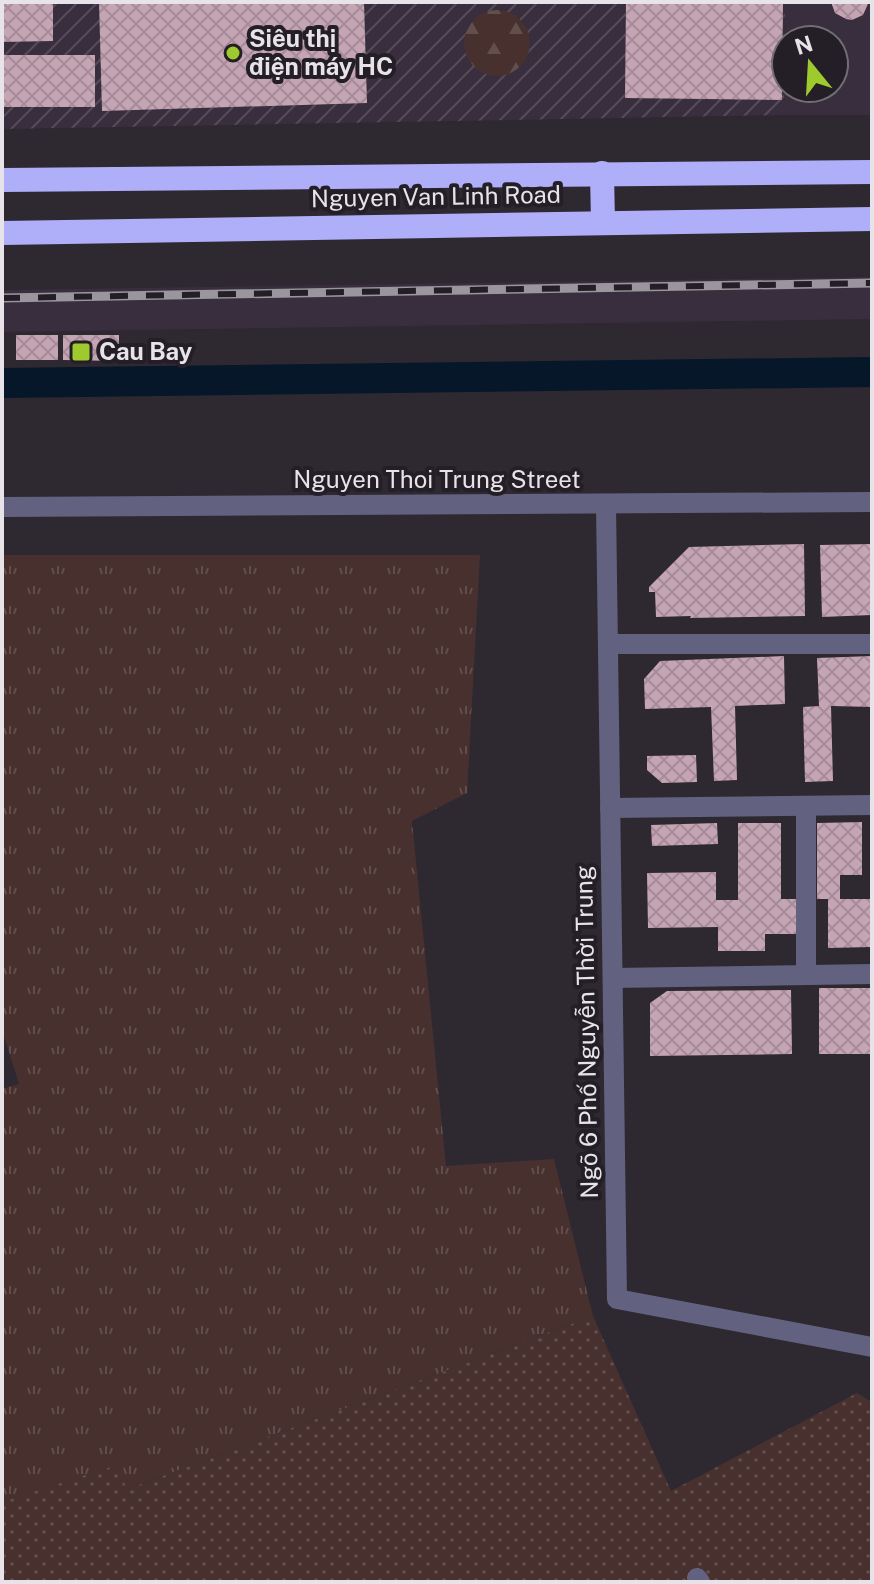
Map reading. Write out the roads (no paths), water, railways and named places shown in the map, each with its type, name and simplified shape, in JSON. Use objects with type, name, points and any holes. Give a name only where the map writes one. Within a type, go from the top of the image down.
[{"type":"highway","name":"Nguyen Van Linh Road","points":[[2,180],[872,172]]},
{"type":"highway","points":[[602,173],[603,222]]},
{"type":"highway","name":"Nguyen Van Linh Road","points":[[2,233],[872,219]]},
{"type":"street","name":"Nguyen Thoi Trung Street","points":[[2,507],[872,502]]},
{"type":"street","name":"Ngõ 6 Phố Nguyễn Thời Trung","points":[[606,505],[617,1299],[872,1347]]},
{"type":"street","points":[[608,644],[872,644]]},
{"type":"street","points":[[610,808],[872,805]]},
{"type":"street","points":[[806,806],[806,975]]},
{"type":"street","points":[[613,978],[872,974]]},
{"type":"waterway","points":[[2,383],[872,372]]},
{"type":"railway","points":[[2,298],[872,283]]},
{"type":"place","name":"Siêu thị điện máy HC","points":[[233,53]]},
{"type":"place","name":"Cau Bay","points":[[81,352]]}]
